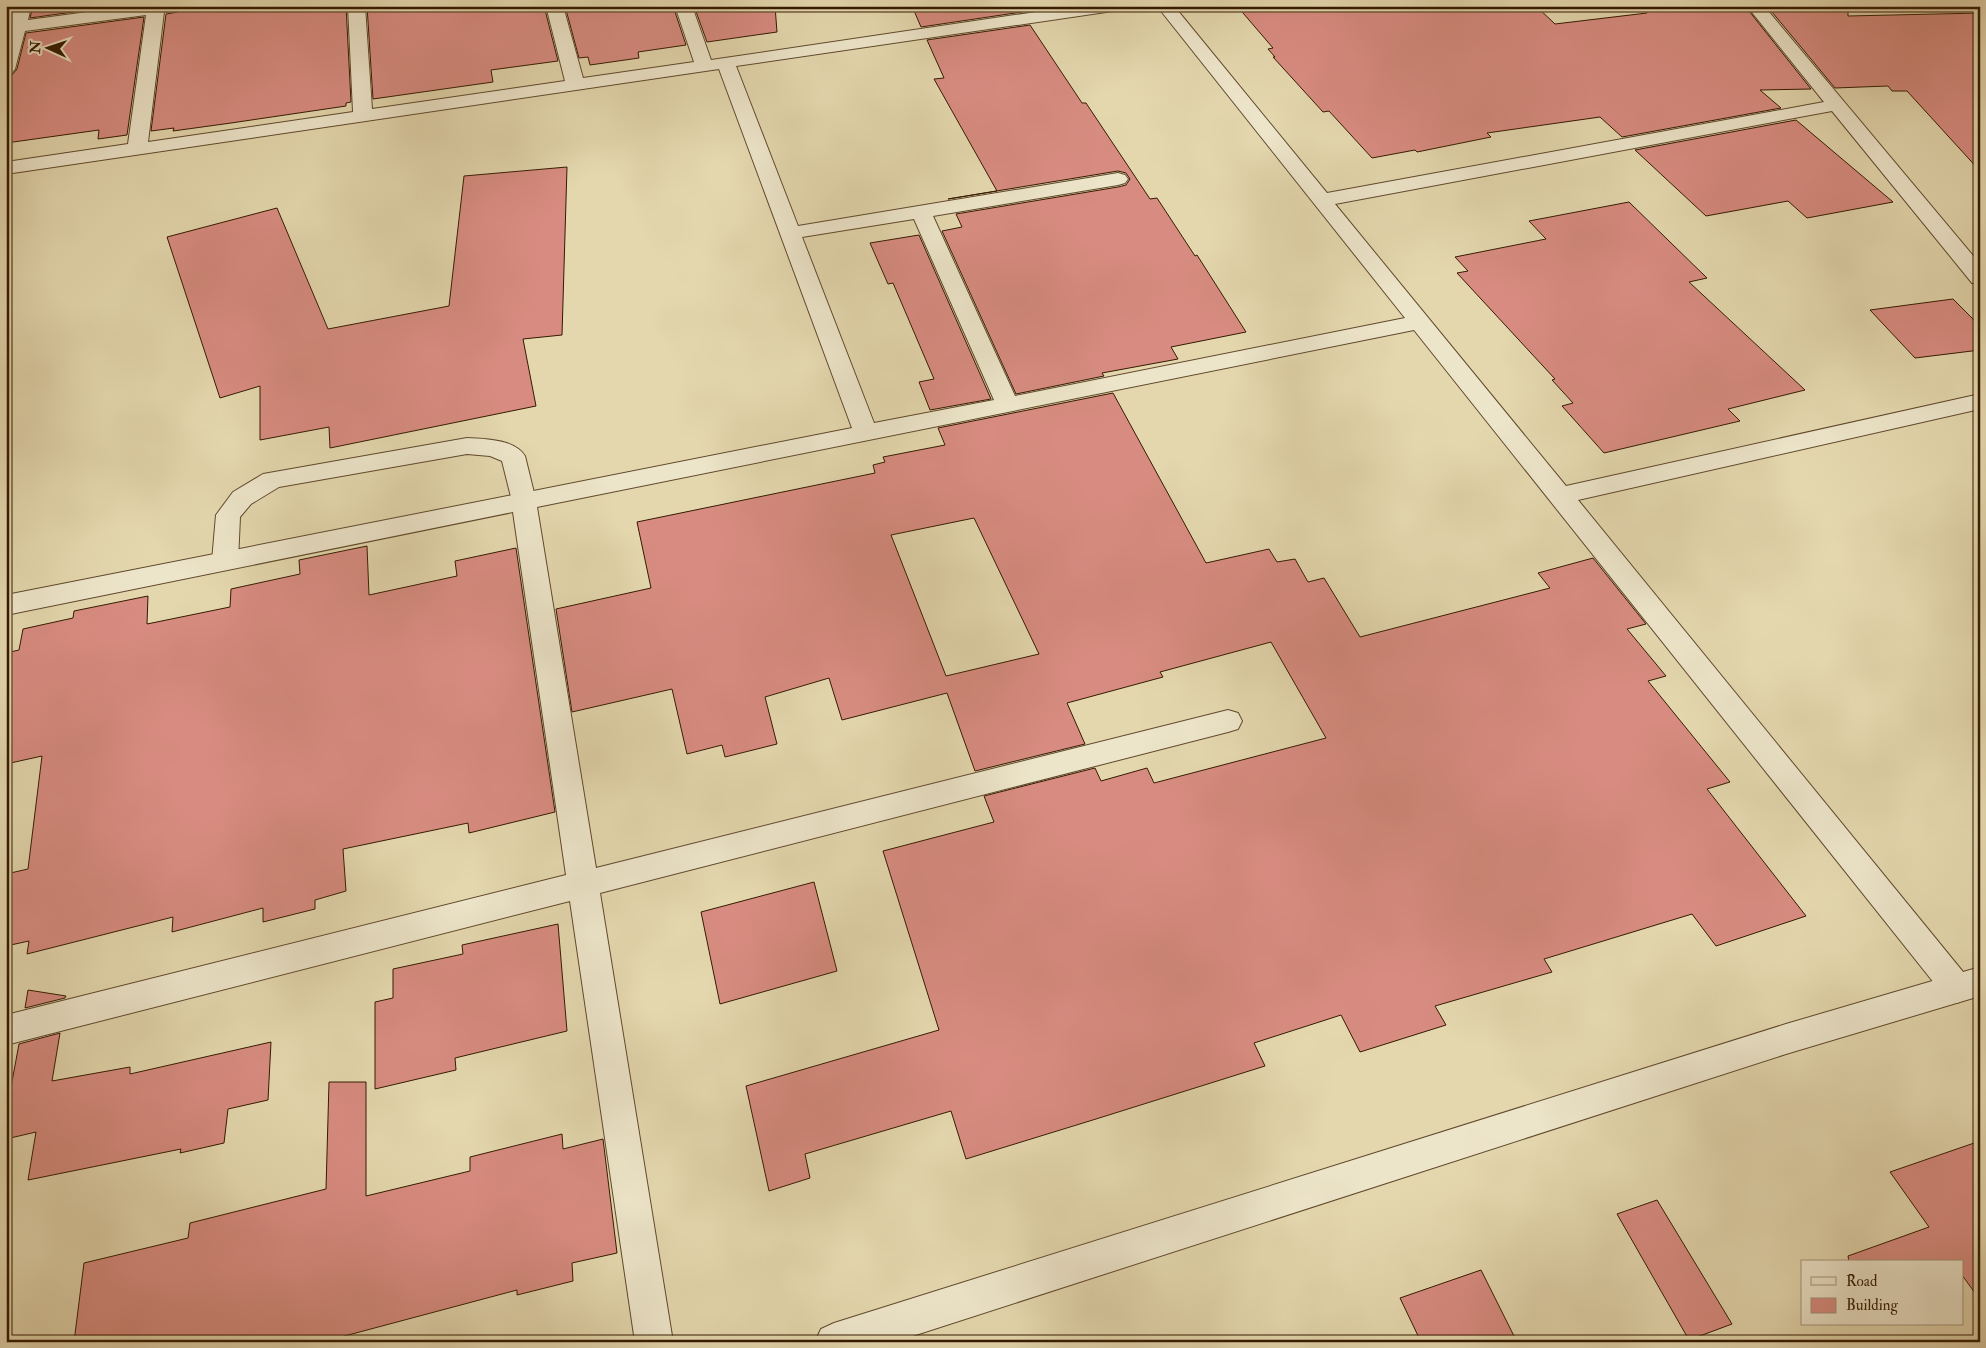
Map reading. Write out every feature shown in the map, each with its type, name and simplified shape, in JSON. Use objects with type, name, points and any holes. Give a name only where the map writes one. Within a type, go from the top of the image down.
[{"type":"street","points":[[6,69],[23,6]]},
{"type":"street","points":[[356,6],[363,116]]},
{"type":"street","points":[[554,6],[576,86]]},
{"type":"street","points":[[683,6],[704,66]]},
{"type":"street","points":[[6,168],[1113,6]]},
{"type":"street","points":[[834,1342],[1786,1039],[1968,984],[1560,496],[1165,6]]},
{"type":"street","points":[[1755,6],[1980,278]]},
{"type":"street","points":[[17,27],[162,7],[137,149]]},
{"type":"street","points":[[726,63],[866,433]]},
{"type":"street","points":[[1322,200],[1837,105]]},
{"type":"street","points":[[791,233],[1118,179]]},
{"type":"street","points":[[921,211],[1008,404]]},
{"type":"street","points":[[6,605],[1420,322]]},
{"type":"street","points":[[1560,496],[1980,401]]},
{"type":"street","points":[[224,561],[228,515],[242,498],[272,480],[467,446],[494,448],[513,456],[524,501],[654,1342]]},
{"type":"street","points":[[6,1030],[1228,721]]},
{"type":"building","points":[[33,6],[116,6],[30,18]]},
{"type":"building","points":[[182,6],[346,6],[351,102],[346,103],[346,106],[231,123],[173,131],[174,128],[151,131],[166,14],[178,12]]},
{"type":"building","points":[[367,6],[544,6],[558,61],[491,70],[493,82],[373,99]]},
{"type":"building","points":[[565,6],[673,6],[686,45],[638,52],[639,58],[590,65],[588,57],[579,58]]},
{"type":"building","points":[[694,6],[775,6],[777,32],[707,42]]},
{"type":"building","points":[[912,6],[1018,6],[1022,12],[921,27]]},
{"type":"building","points":[[1237,6],[1536,6],[1555,24],[1647,13],[1644,6],[1745,6],[1811,89],[1760,90],[1781,108],[1622,137],[1600,117],[1487,133],[1491,137],[1417,152],[1415,150],[1372,158],[1329,111],[1323,112],[1273,57],[1275,57],[1268,49],[1273,48]]},
{"type":"building","points":[[1767,6],[1848,6],[1848,16],[1980,13],[1980,171],[1907,91],[1892,91],[1888,86],[1835,88]]},
{"type":"building","points":[[144,17],[127,135],[98,139],[99,130],[6,143],[6,76],[12,75],[17,69],[26,33]]},
{"type":"building","points":[[1030,25],[1082,103],[1086,103],[1150,199],[1157,198],[1195,256],[1197,255],[1246,332],[1171,347],[1178,359],[1102,373],[1104,376],[1016,394],[942,231],[962,227],[956,214],[1118,187],[1126,185],[1130,179],[1126,173],[1118,171],[997,191],[934,79],[944,78],[927,40]]},
{"type":"building","points":[[1796,120],[1893,202],[1807,218],[1788,201],[1706,216],[1635,150]]},
{"type":"building","points":[[567,167],[562,335],[523,339],[536,406],[330,448],[329,427],[260,440],[260,386],[220,398],[167,237],[277,208],[328,329],[449,306],[464,176]]},
{"type":"building","points":[[1629,202],[1707,278],[1689,282],[1805,390],[1728,409],[1740,421],[1604,453],[1562,406],[1573,403],[1552,380],[1555,379],[1457,273],[1468,271],[1455,257],[1546,239],[1529,221]]},
{"type":"building","points":[[919,235],[991,399],[930,410],[919,382],[934,379],[893,283],[888,284],[870,243]]},
{"type":"building","points":[[1953,299],[1980,326],[1980,350],[1915,358],[1870,310]]},
{"type":"building","points":[[1113,393],[1206,563],[1269,549],[1277,562],[1295,559],[1308,582],[1324,578],[1360,637],[1550,588],[1538,573],[1593,558],[1646,624],[1627,629],[1666,676],[1648,681],[1730,782],[1707,789],[1806,916],[1716,946],[1692,914],[1544,959],[1552,972],[1435,1006],[1446,1025],[1360,1052],[1341,1015],[1254,1043],[1265,1066],[966,1159],[951,1111],[805,1154],[810,1178],[769,1191],[746,1086],[939,1030],[883,851],[994,822],[984,796],[1095,768],[1101,781],[1147,768],[1154,783],[1326,738],[1271,642],[1160,672],[1163,677],[1067,703],[1085,744],[975,771],[947,693],[842,720],[829,678],[765,697],[777,744],[725,757],[722,745],[687,754],[672,689],[572,712],[556,609],[651,588],[637,522],[875,473],[873,465],[885,462],[883,457],[945,445],[938,428]],"holes":[[[974,518],[1039,654],[946,676],[891,535]]]},
{"type":"building","points":[[367,546],[369,595],[457,576],[455,561],[516,548],[555,812],[469,833],[468,823],[343,849],[346,891],[315,900],[315,909],[263,922],[263,908],[172,932],[173,917],[27,954],[29,941],[6,946],[6,874],[28,869],[42,756],[6,764],[6,653],[19,650],[23,629],[73,618],[74,611],[148,596],[147,624],[230,607],[231,589],[300,574],[299,560]]},
{"type":"building","points":[[814,882],[837,971],[720,1004],[701,912]]},
{"type":"building","points":[[558,924],[567,1031],[455,1058],[456,1070],[375,1089],[375,1002],[393,998],[393,969],[463,954],[462,945]]},
{"type":"building","points":[[28,990],[66,996],[65,998],[25,1008]]},
{"type":"building","points":[[60,1033],[52,1081],[130,1067],[130,1074],[271,1042],[268,1100],[228,1109],[224,1143],[180,1153],[181,1149],[28,1180],[36,1132],[6,1139],[6,1114],[19,1044]]},
{"type":"building","points":[[329,1082],[366,1082],[366,1196],[470,1171],[470,1157],[562,1134],[563,1149],[603,1139],[617,1253],[572,1263],[573,1281],[517,1295],[517,1290],[322,1342],[74,1342],[84,1263],[188,1238],[190,1223],[326,1189]]},
{"type":"building","points":[[1980,1141],[1980,1300],[1964,1278],[1964,1260],[1849,1260],[1848,1256],[1929,1227],[1890,1172]]},
{"type":"building","points":[[1657,1200],[1732,1324],[1689,1340],[1617,1214]]},
{"type":"building","points":[[1481,1270],[1517,1342],[1421,1342],[1400,1298]]}]
